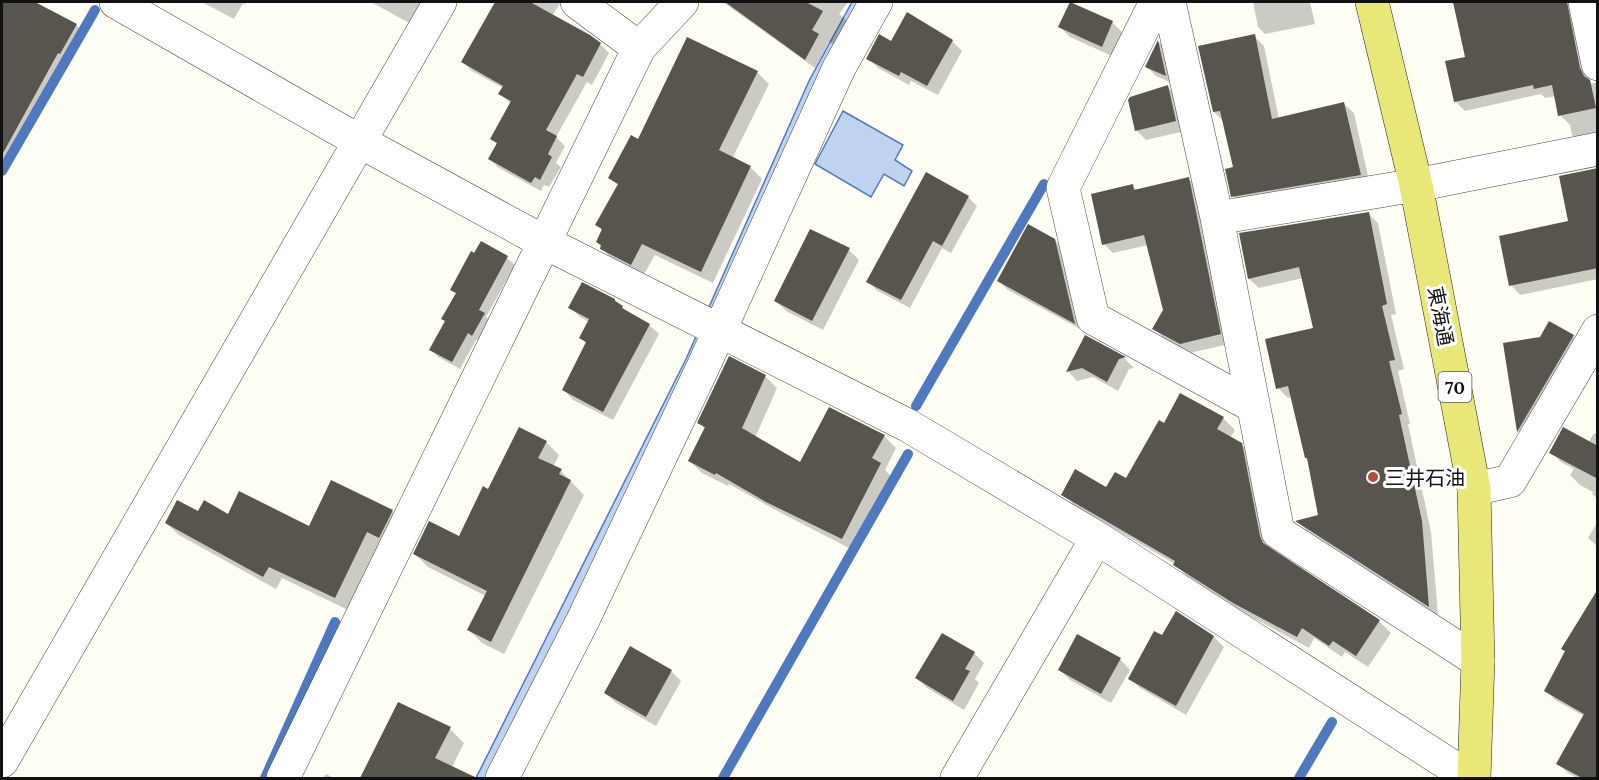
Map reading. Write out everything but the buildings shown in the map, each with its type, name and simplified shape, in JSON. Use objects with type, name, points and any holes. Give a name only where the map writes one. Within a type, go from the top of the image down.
[{"type":"main road","name":"東海通","points":[[1372,2],[1416,185],[1474,489],[1478,662],[1472,778]]},
{"type":"street","points":[[116,2],[359,141],[544,242],[907,425],[1097,538],[1472,778]]},
{"type":"street","points":[[2,761],[440,2]]},
{"type":"street","points":[[577,2],[639,48]]},
{"type":"street","points":[[283,778],[639,48],[682,2]]},
{"type":"street","points":[[502,778],[588,609],[839,68],[876,2]]},
{"type":"street","points":[[1156,2],[1063,188],[1093,318],[1253,406]]},
{"type":"street","points":[[1169,2],[1217,218],[1278,532],[1478,662]]},
{"type":"street","points":[[1585,2],[1598,64]]},
{"type":"street","points":[[1217,218],[1416,185],[1598,149]]},
{"type":"street","points":[[1474,489],[1510,481],[1598,332]]},
{"type":"street","points":[[957,778],[1097,538]]},
{"type":"water","points":[[852,2],[868,2],[488,778],[476,778],[686,359],[809,81]]},
{"type":"water","points":[[843,111],[903,145],[895,160],[912,171],[904,186],[884,174],[871,197],[815,164]]},
{"type":"waterway","points":[[2,171],[95,10]]},
{"type":"waterway","points":[[916,406],[1044,184]]},
{"type":"waterway","points":[[723,778],[908,454]]},
{"type":"waterway","points":[[265,778],[335,622]]},
{"type":"waterway","points":[[1299,778],[1332,722]]},
{"type":"place","name":"三井石油","points":[[1373,477]]}]
